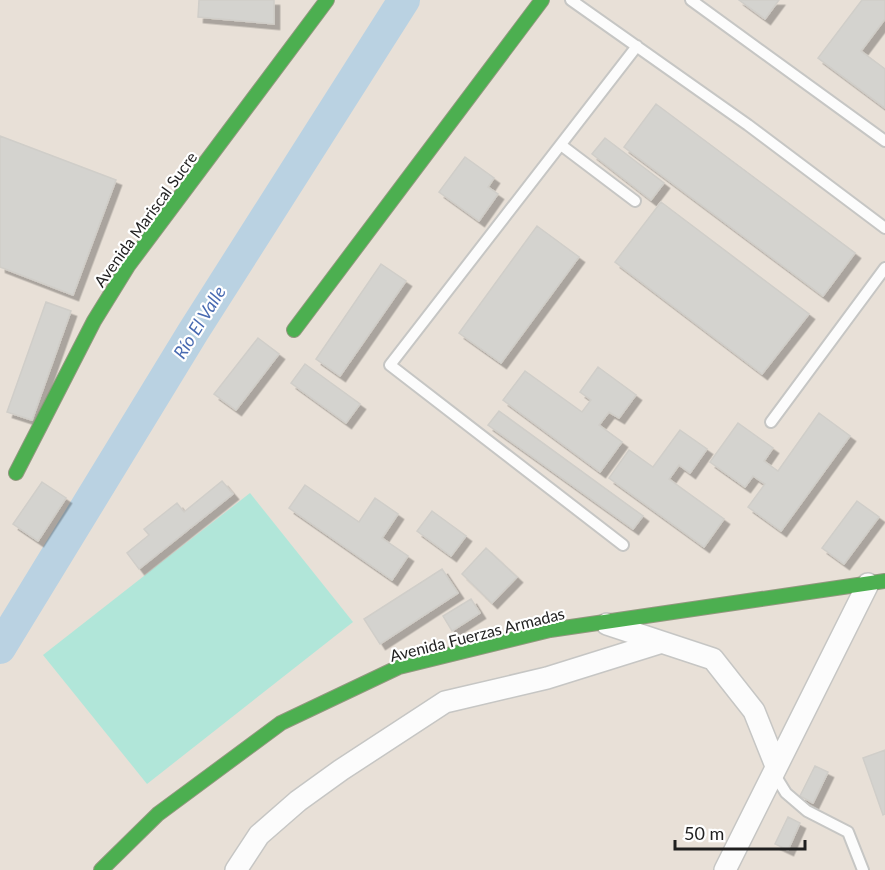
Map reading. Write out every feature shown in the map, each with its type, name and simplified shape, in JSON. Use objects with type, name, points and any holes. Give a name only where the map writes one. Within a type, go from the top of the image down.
[{"type":"street","name":"Avenida Mariscal Sucre","points":[[16,473],[94,321],[128,266],[327,0]]},
{"type":"street","points":[[294,330],[542,0]]},
{"type":"street","points":[[725,870],[775,769],[876,583]]},
{"type":"street","name":"Avenida Fuerzas Armadas","points":[[101,870],[158,814],[281,723],[399,667],[550,630],[876,583]]},
{"type":"street","points":[[603,622],[659,643],[713,659],[754,711],[775,769]]},
{"type":"street","points":[[236,870],[259,835],[298,801],[445,702],[547,678],[659,643]]},
{"type":"lane","points":[[571,0],[748,124],[885,228]]},
{"type":"lane","points":[[691,0],[885,141]]},
{"type":"lane","points":[[622,545],[390,366],[638,46]]},
{"type":"lane","points":[[561,144],[635,201]]},
{"type":"lane","points":[[771,422],[885,268]]},
{"type":"lane","points":[[775,769],[786,793],[807,811],[848,831],[863,870]]},
{"type":"shaded area","points":[[0,0],[885,0],[885,870],[0,870]]},
{"type":"green space","points":[[250,493],[353,622],[147,784],[43,655]]},
{"type":"building","points":[[199,0],[274,0],[274,24],[198,17]]},
{"type":"building","points":[[739,0],[779,0],[765,19]]},
{"type":"building","points":[[862,0],[885,0],[885,19],[861,51],[885,69],[885,108],[818,58]]},
{"type":"building","points":[[656,104],[855,253],[823,296],[624,147]]},
{"type":"building","points":[[0,136],[116,180],[73,295],[0,267]]},
{"type":"building","points":[[605,138],[664,183],[651,200],[592,154]]},
{"type":"building","points":[[465,157],[494,178],[488,187],[498,194],[479,221],[439,192]]},
{"type":"building","points":[[661,202],[809,314],[762,374],[615,262]]},
{"type":"building","points":[[537,226],[579,257],[501,363],[459,333]]},
{"type":"building","points":[[381,264],[406,281],[340,376],[316,359]]},
{"type":"building","points":[[46,302],[71,311],[32,420],[7,412]]},
{"type":"building","points":[[258,338],[279,354],[236,410],[214,394]]},
{"type":"building","points":[[305,364],[360,404],[346,423],[291,383]]},
{"type":"building","points":[[598,367],[636,395],[619,418],[609,412],[599,425],[622,442],[600,472],[503,400],[525,371],[582,412],[591,400],[580,392]]},
{"type":"building","points":[[499,411],[643,516],[633,529],[488,425]]},
{"type":"building","points":[[819,413],[850,436],[781,531],[748,507],[765,484],[753,476],[745,487],[710,462],[738,423],[773,448],[764,461],[778,471]]},
{"type":"building","points":[[680,430],[707,449],[690,473],[679,465],[669,479],[724,519],[704,547],[609,478],[629,450],[653,467]]},
{"type":"building","points":[[222,481],[233,494],[139,569],[127,553],[149,535],[144,529],[177,503],[184,512]]},
{"type":"building","points":[[42,482],[66,498],[38,541],[13,524]]},
{"type":"building","points":[[305,485],[359,522],[375,498],[398,514],[382,538],[408,556],[392,580],[289,508]]},
{"type":"building","points":[[857,501],[879,517],[844,564],[822,548]]},
{"type":"building","points":[[432,511],[466,536],[451,556],[417,531]]},
{"type":"building","points":[[486,548],[517,577],[492,603],[462,574]]},
{"type":"building","points":[[442,569],[458,593],[380,644],[364,619]]},
{"type":"building","points":[[471,599],[480,613],[452,631],[443,616]]},
{"type":"building","points":[[885,750],[885,814],[883,815],[863,758]]},
{"type":"building","points":[[815,766],[828,772],[813,803],[800,796]]},
{"type":"building","points":[[788,817],[800,823],[788,850],[775,844]]},
{"type":"waterway","name":"Río El Valle","points":[[0,648],[193,332],[404,0]]},
{"type":"traffic: fast","points":[[16,473],[94,321],[128,266],[327,0]]},
{"type":"traffic: fast","points":[[294,330],[542,0]]},
{"type":"traffic: fast","points":[[101,870],[158,814],[281,723],[399,667],[550,630],[885,581]]}]
